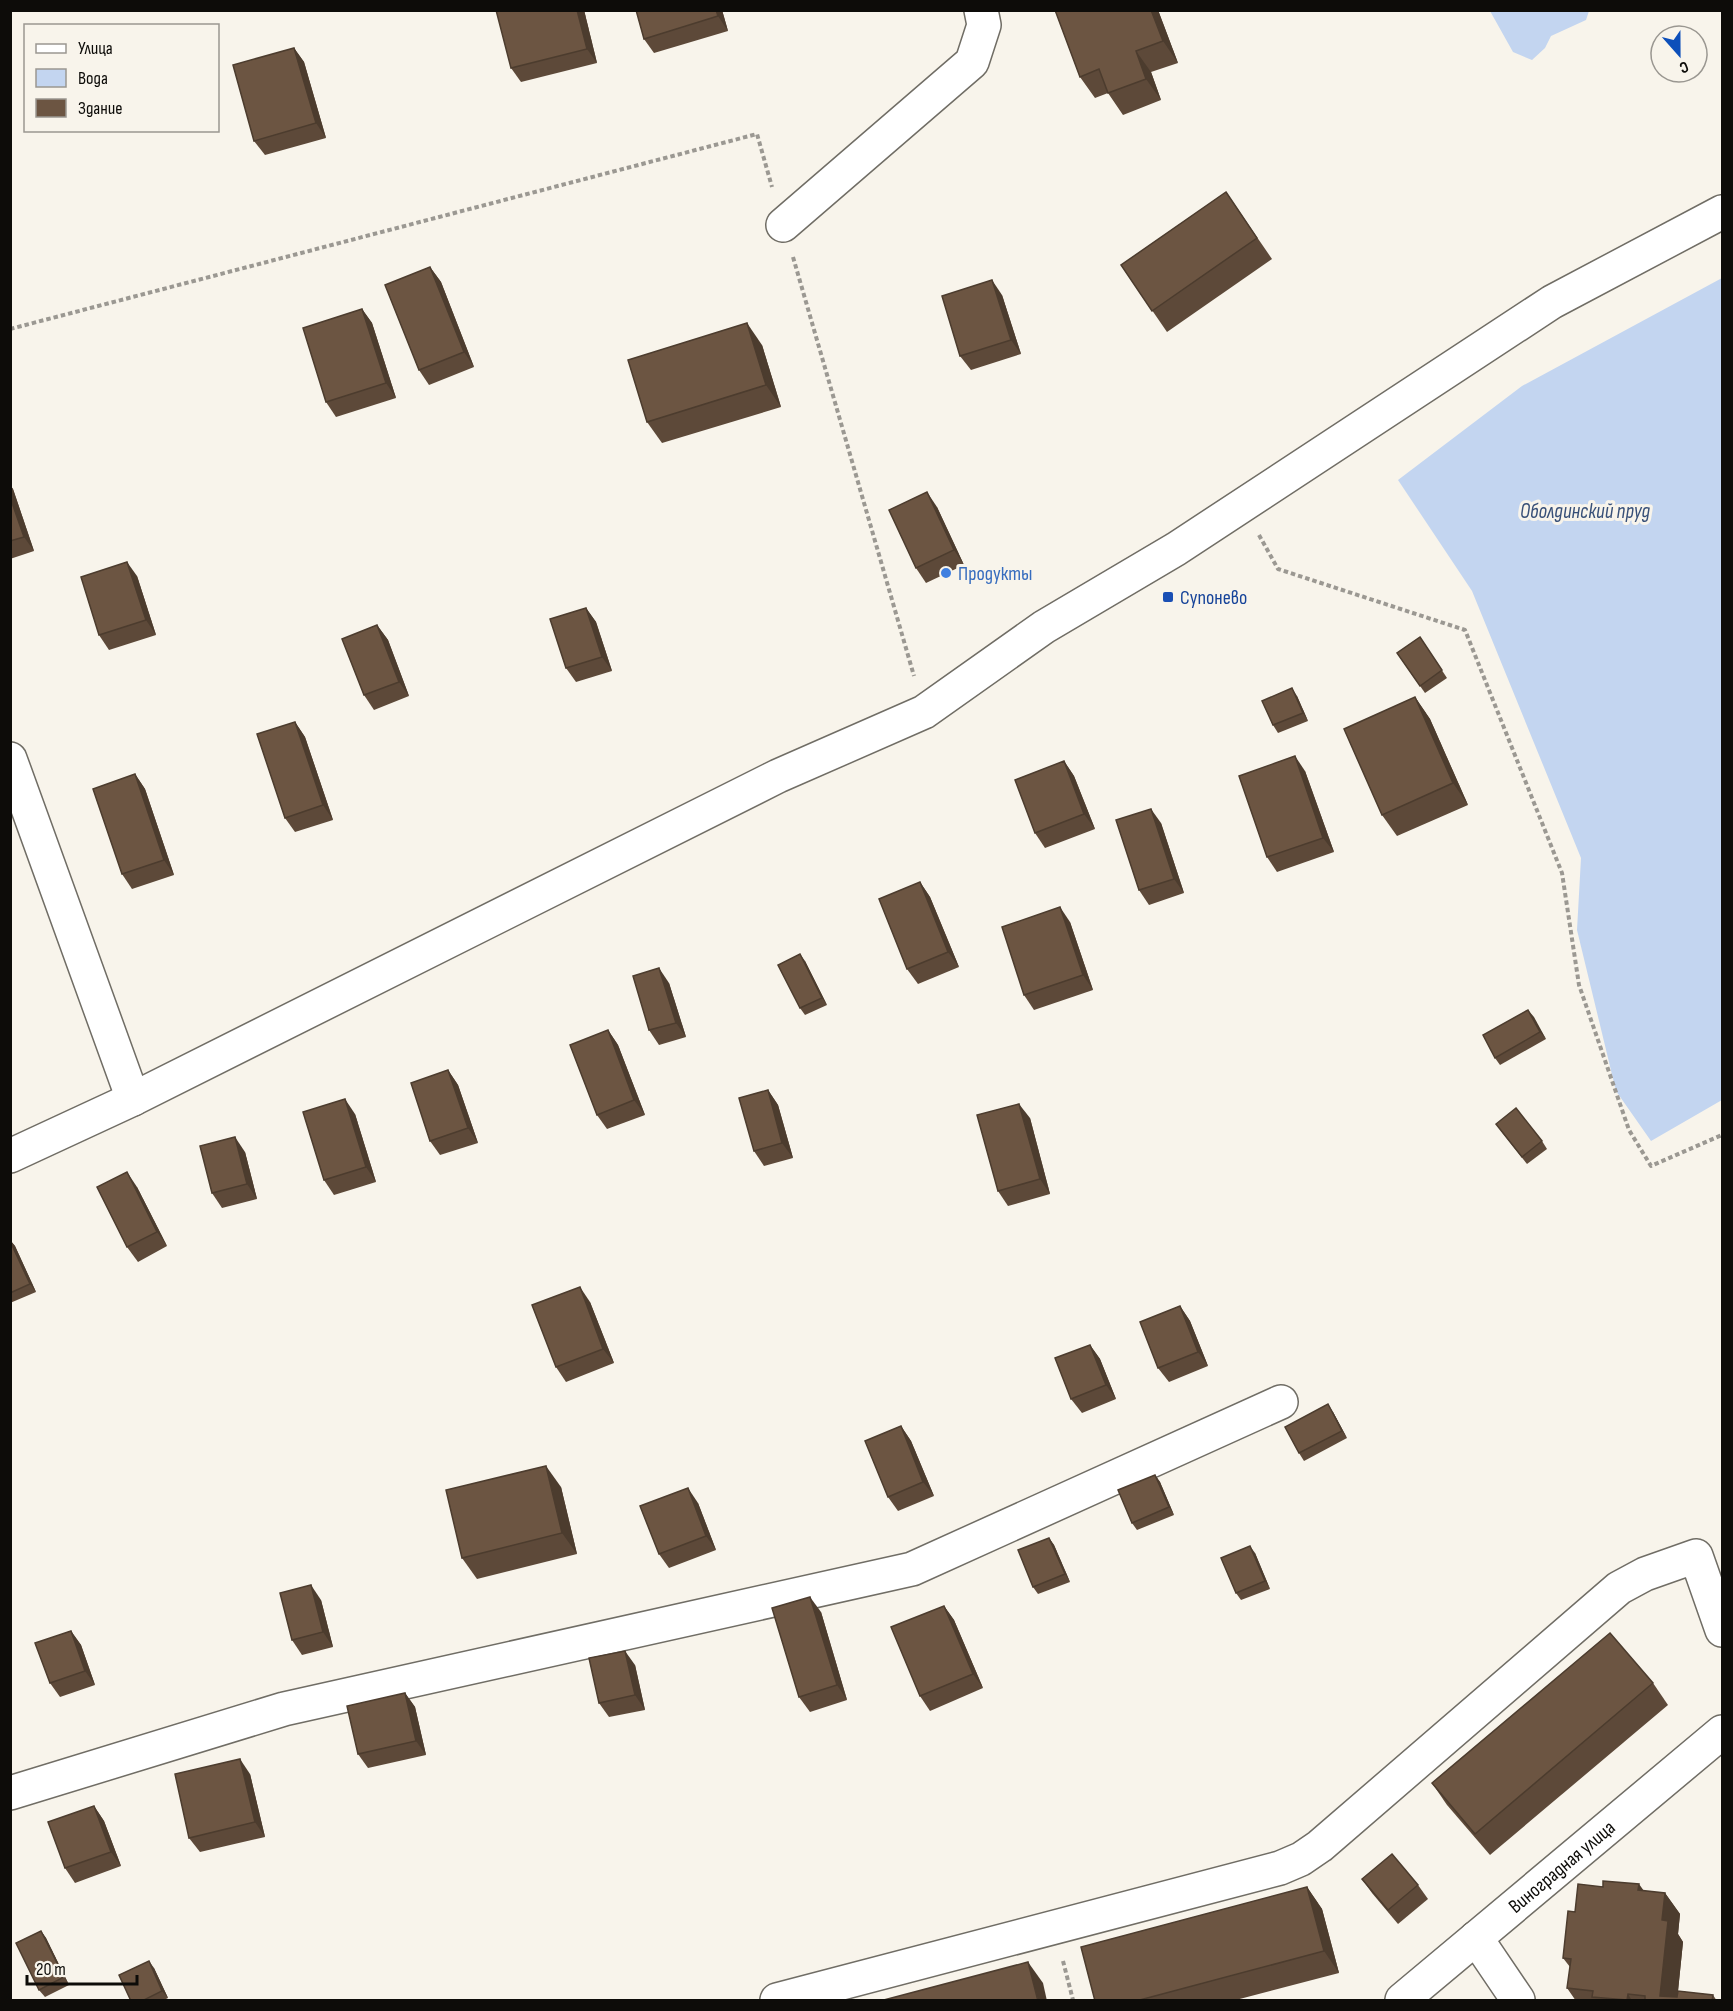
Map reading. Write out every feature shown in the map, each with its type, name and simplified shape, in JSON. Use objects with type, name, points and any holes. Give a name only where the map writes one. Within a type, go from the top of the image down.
[{"type":"street","points":[[783,225],[972,62],[984,25],[981,10]]},
{"type":"street","points":[[10,1156],[133,1099],[778,776],[924,712],[1044,627],[1176,549],[1552,302],[1722,212]]},
{"type":"street","points":[[10,759],[133,1099]]},
{"type":"street","points":[[10,1793],[284,1709],[912,1569],[1281,1402]]},
{"type":"street","points":[[777,2001],[1280,1868],[1301,1859],[1320,1846],[1619,1588],[1645,1574],[1696,1556],[1722,1630]]},
{"type":"street","name":"Виноградная улица","points":[[1402,2001],[1722,1732]]},
{"type":"street","points":[[1476,1938],[1518,2001]]},
{"type":"path","points":[[10,328],[757,134],[924,712]]},
{"type":"path","points":[[1242,506],[1278,569],[1465,630],[1562,873],[1579,986],[1629,1130],[1651,1166],[1722,1134]]},
{"type":"water","points":[[1490,11],[1589,11],[1586,20],[1551,36],[1545,48],[1532,60],[1513,52]]},
{"type":"water","name":"Оболдинский пруд","points":[[1722,278],[1722,1100],[1651,1141],[1616,1091],[1577,930],[1581,858],[1472,591],[1398,480],[1522,386]]},
{"type":"building","points":[[496,10],[577,10],[587,49],[511,68]]},
{"type":"building","points":[[636,10],[716,10],[718,16],[644,39]]},
{"type":"building","points":[[1055,10],[1151,10],[1163,41],[1136,51],[1146,79],[1108,93],[1099,69],[1080,77]]},
{"type":"building","points":[[294,48],[316,123],[254,141],[233,65]]},
{"type":"building","points":[[1226,192],[1257,238],[1152,311],[1121,265]]},
{"type":"building","points":[[430,267],[464,352],[419,370],[385,285]]},
{"type":"building","points":[[992,280],[1011,340],[960,356],[942,296]]},
{"type":"building","points":[[362,309],[386,383],[326,402],[303,328]]},
{"type":"building","points":[[747,323],[766,385],[647,422],[628,360]]},
{"type":"building","points":[[927,492],[954,550],[916,568],[889,510]]},
{"type":"building","points":[[10,497],[24,537],[10,541]]},
{"type":"building","points":[[127,562],[146,620],[99,635],[81,577]]},
{"type":"building","points":[[586,608],[602,657],[566,668],[550,619]]},
{"type":"building","points":[[377,625],[399,682],[364,695],[342,639]]},
{"type":"building","points":[[1420,637],[1442,670],[1420,686],[1397,653]]},
{"type":"building","points":[[1292,688],[1303,713],[1273,725],[1262,701]]},
{"type":"building","points":[[1415,697],[1453,783],[1382,815],[1344,729]]},
{"type":"building","points":[[295,722],[323,805],[285,818],[257,734]]},
{"type":"building","points":[[1295,756],[1323,838],[1267,857],[1239,776]]},
{"type":"building","points":[[1064,761],[1084,814],[1035,833],[1015,780]]},
{"type":"building","points":[[135,774],[164,860],[122,874],[93,789]]},
{"type":"building","points":[[1151,809],[1174,879],[1139,890],[1116,820]]},
{"type":"building","points":[[920,882],[948,952],[907,969],[879,899]]},
{"type":"building","points":[[1060,907],[1083,975],[1024,995],[1002,927]]},
{"type":"building","points":[[800,954],[822,998],[800,1008],[778,965]]},
{"type":"building","points":[[659,968],[676,1023],[649,1030],[633,976]]},
{"type":"building","points":[[1528,1010],[1540,1032],[1495,1058],[1483,1035]]},
{"type":"building","points":[[608,1030],[634,1100],[597,1115],[570,1045]]},
{"type":"building","points":[[448,1070],[468,1128],[430,1141],[411,1083]]},
{"type":"building","points":[[768,1090],[782,1143],[754,1151],[739,1098]]},
{"type":"building","points":[[345,1099],[366,1167],[324,1180],[303,1112]]},
{"type":"building","points":[[1019,1104],[1040,1179],[998,1191],[977,1115]]},
{"type":"building","points":[[1516,1108],[1542,1141],[1522,1157],[1496,1124]]},
{"type":"building","points":[[235,1137],[247,1184],[212,1193],[200,1146]]},
{"type":"building","points":[[127,1172],[157,1232],[127,1247],[97,1187]]},
{"type":"building","points":[[10,1241],[30,1284],[10,1293]]},
{"type":"building","points":[[580,1287],[603,1349],[556,1367],[532,1305]]},
{"type":"building","points":[[1180,1306],[1198,1352],[1158,1368],[1140,1322]]},
{"type":"building","points":[[1090,1345],[1106,1385],[1071,1399],[1055,1358]]},
{"type":"building","points":[[1328,1404],[1342,1431],[1299,1453],[1285,1427]]},
{"type":"building","points":[[901,1426],[923,1482],[888,1497],[865,1441]]},
{"type":"building","points":[[546,1466],[562,1533],[462,1558],[446,1490]]},
{"type":"building","points":[[1155,1475],[1169,1507],[1132,1523],[1118,1490]]},
{"type":"building","points":[[688,1488],[706,1536],[659,1554],[640,1506]]},
{"type":"building","points":[[1049,1538],[1065,1574],[1033,1587],[1018,1550]]},
{"type":"building","points":[[1250,1546],[1265,1581],[1236,1593],[1221,1558]]},
{"type":"building","points":[[311,1585],[323,1632],[292,1640],[280,1593]]},
{"type":"building","points":[[810,1597],[837,1685],[799,1697],[772,1608]]},
{"type":"building","points":[[944,1606],[973,1674],[920,1696],[891,1627]]},
{"type":"building","points":[[71,1631],[85,1671],[50,1683],[35,1643]]},
{"type":"building","points":[[1610,1633],[1653,1683],[1475,1834],[1432,1783]]},
{"type":"building","points":[[625,1651],[635,1695],[599,1703],[589,1658]]},
{"type":"building","points":[[405,1693],[416,1741],[358,1754],[347,1706]]},
{"type":"building","points":[[240,1759],[255,1822],[189,1838],[175,1774]]},
{"type":"building","points":[[94,1806],[111,1852],[65,1868],[48,1822]]},
{"type":"building","points":[[1392,1854],[1418,1885],[1388,1910],[1362,1879]]},
{"type":"building","points":[[1603,1881],[1639,1884],[1638,1890],[1665,1893],[1662,1920],[1668,1921],[1660,1996],[1677,1997],[1678,1991],[1713,1995],[1712,2001],[1645,2001],[1645,1996],[1628,1994],[1627,2000],[1592,1997],[1593,1991],[1567,1988],[1571,1959],[1563,1958],[1568,1911],[1575,1912],[1578,1884],[1603,1887]]},
{"type":"building","points":[[1307,1887],[1324,1951],[1136,2001],[1095,2001],[1081,1947]]},
{"type":"building","points":[[41,1931],[64,1977],[39,1990],[16,1943]]},
{"type":"building","points":[[149,1961],[162,1991],[142,2001],[131,2001],[119,1975]]},
{"type":"building","points":[[1028,1962],[1038,2001],[880,2001]]},
{"type":"place","name":"Продукты","points":[[946,573]]},
{"type":"place","name":"Супонево","points":[[1168,597]]}]
